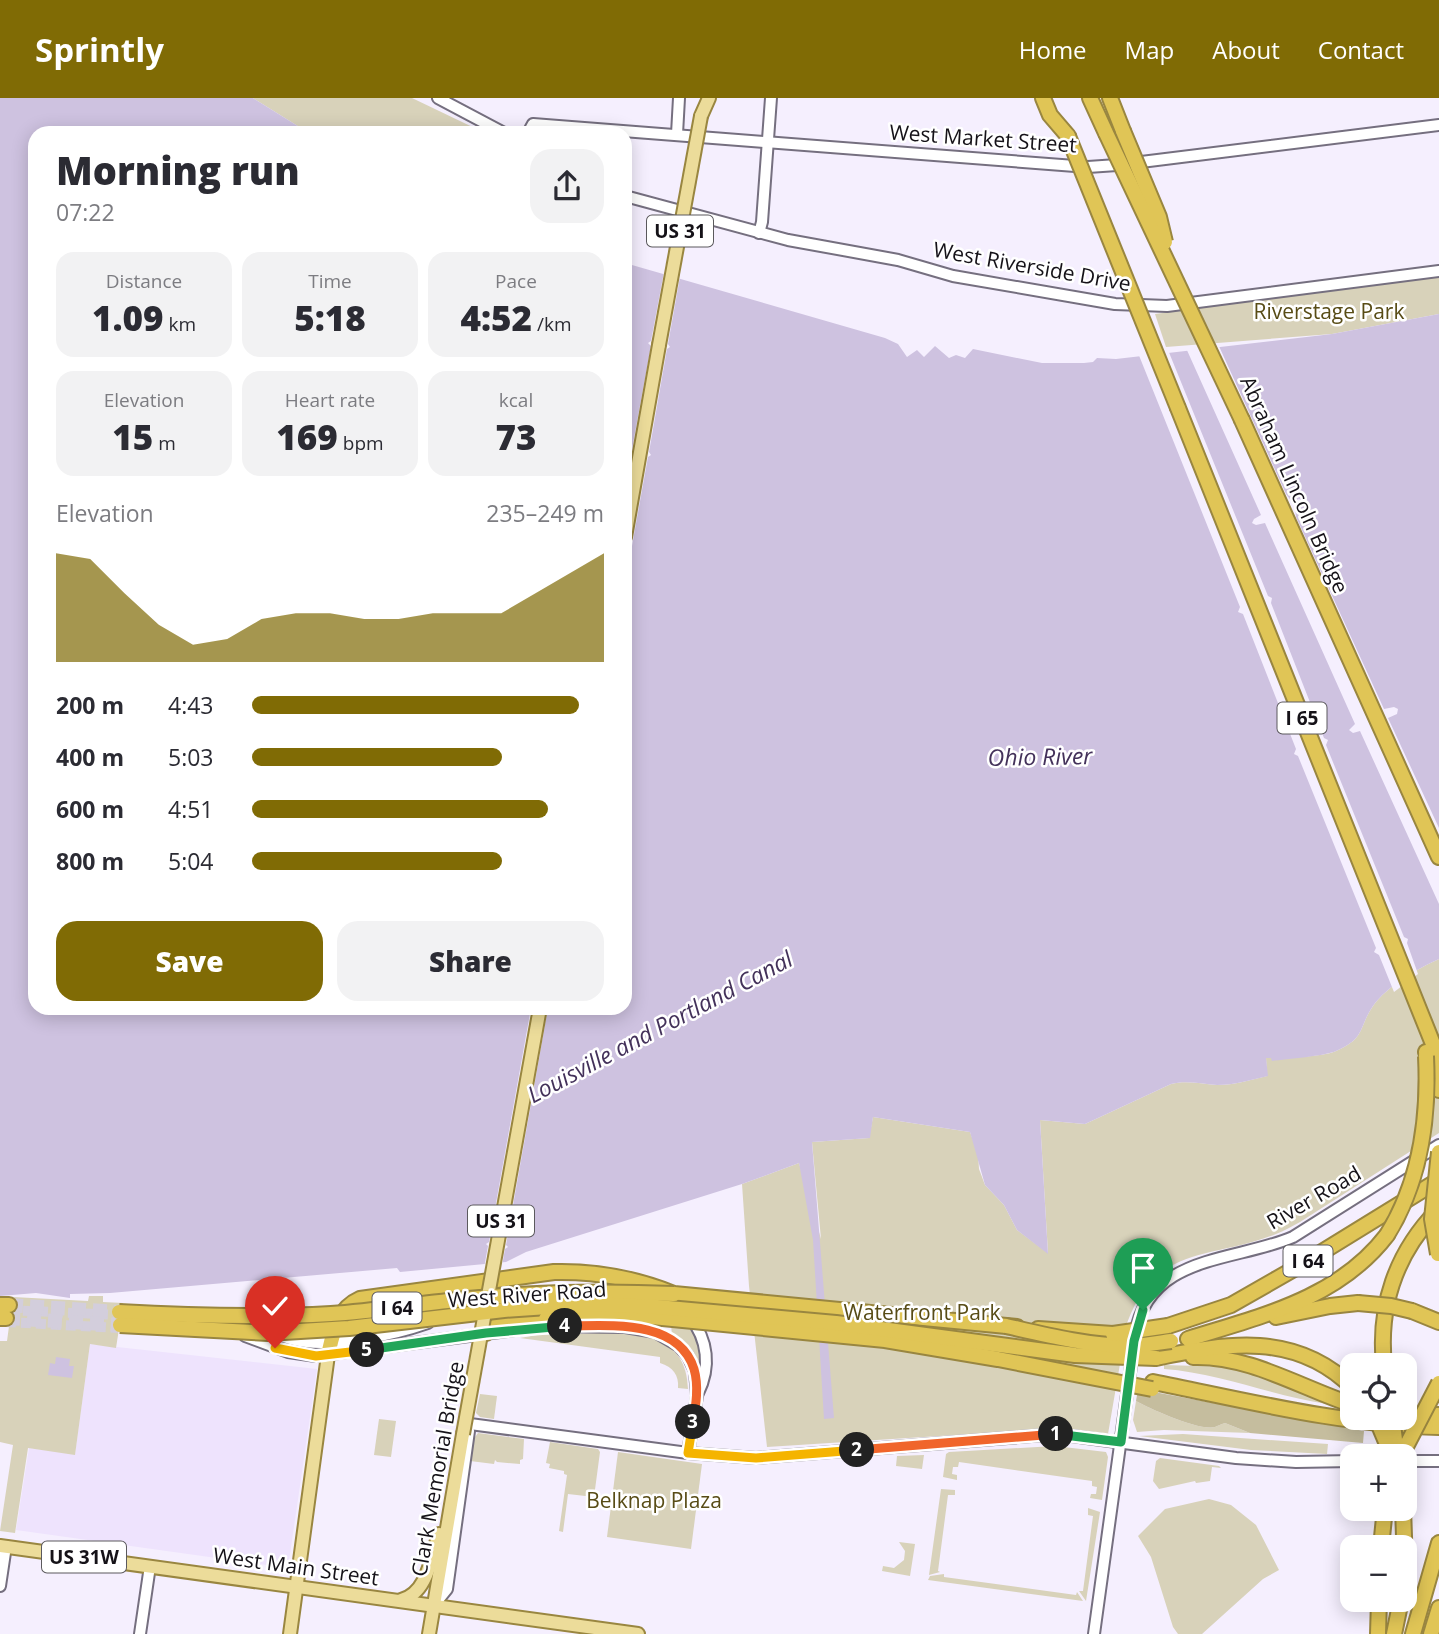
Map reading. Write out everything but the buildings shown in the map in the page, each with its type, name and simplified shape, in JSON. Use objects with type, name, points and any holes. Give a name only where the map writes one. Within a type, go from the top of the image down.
[{"type":"highway","points":[[1043,98],[1051,115],[1068,136]]},
{"type":"highway","name":"I 65","points":[[1053,98],[1425,1029],[1433,1057]]},
{"type":"highway","name":"Abraham Lincoln Bridge","points":[[1090,98],[1176,280],[1439,858]]},
{"type":"highway","points":[[1110,98],[1158,217],[1176,280]]},
{"type":"highway","points":[[1433,1057],[1439,1090]]},
{"type":"highway","points":[[1188,1339],[1251,1319],[1326,1289],[1360,1265],[1387,1235],[1404,1204],[1413,1176],[1427,1111],[1433,1057]]},
{"type":"highway","points":[[1438,1256],[1432,1219],[1439,1152]]},
{"type":"highway","name":"I 64","points":[[119,1320],[286,1317],[531,1294],[622,1292],[674,1294],[1006,1326],[1113,1334],[1170,1334],[1231,1305],[1301,1265],[1439,1180]]},
{"type":"highway","points":[[1385,1353],[1382,1322],[1392,1283],[1411,1243],[1439,1209]]},
{"type":"highway","points":[[1386,1353],[1386,1325],[1394,1288],[1412,1249],[1439,1217]]},
{"type":"highway","points":[[330,1348],[344,1308],[371,1296],[566,1272],[649,1284],[674,1294]]},
{"type":"highway","points":[[1170,1334],[1188,1339],[1296,1313],[1357,1303],[1391,1306],[1439,1322]]},
{"type":"highway","name":"I 64","points":[[119,1320],[268,1333],[349,1328],[504,1310],[592,1304],[657,1307],[836,1323],[933,1336],[1152,1385],[1239,1398],[1249,1403],[1367,1423],[1439,1427]]},
{"type":"highway","points":[[486,1333],[503,1324],[546,1319],[642,1316],[871,1339],[1152,1385]]},
{"type":"highway","points":[[933,1336],[1075,1355],[1156,1358],[1205,1356],[1249,1365],[1340,1400]]},
{"type":"highway","points":[[1156,1358],[1230,1345],[1263,1345],[1306,1356],[1340,1378]]},
{"type":"highway","points":[[1403,1444],[1439,1382]]},
{"type":"highway","points":[[1417,1416],[1439,1415]]},
{"type":"highway","points":[[1413,1634],[1439,1543]]},
{"type":"highway","points":[[1431,1634],[1439,1608]]},
{"type":"highway","points":[[1378,1634],[1379,1612]]},
{"type":"highway","points":[[1394,1634],[1399,1612]]},
{"type":"main road","name":"US 31","points":[[632,498],[704,98]]},
{"type":"main road","name":"Clark Memorial Bridge","points":[[429,1634],[539,1015]]},
{"type":"main road","points":[[290,1634],[303,1524],[330,1348]]},
{"type":"main road","points":[[401,1600],[413,1595],[423,1582],[449,1513]]},
{"type":"main road","name":"West Main Street","points":[[3,1546],[401,1600],[586,1630],[638,1634]]},
{"type":"street","points":[[438,98],[491,126]]},
{"type":"street","points":[[677,134],[679,98]]},
{"type":"street","points":[[759,233],[771,98]]},
{"type":"street","name":"West Market Street","points":[[632,131],[1088,167],[1439,125]]},
{"type":"street","name":"West Market Street","points":[[532,126],[562,126]]},
{"type":"street","name":"West Riverside Drive","points":[[632,198],[759,233],[898,260],[953,276],[1115,304],[1167,306],[1439,271]]},
{"type":"street","name":"River Road","points":[[1094,1634],[1139,1317],[1154,1293],[1171,1276],[1191,1266],[1275,1245],[1293,1237],[1439,1145]]},
{"type":"street","name":"West River Road","points":[[330,1348],[338,1342],[401,1332],[437,1321],[487,1314],[594,1306],[671,1310],[691,1318],[701,1335],[706,1355],[704,1382],[697,1396]]},
{"type":"street","points":[[433,1605],[447,1589],[487,1314]]},
{"type":"street","name":"West River Road","points":[[119,1320],[237,1321],[297,1341],[330,1348],[545,1326],[625,1327],[661,1334],[675,1342],[688,1356],[695,1371],[697,1396]]},
{"type":"street","points":[[688,1453],[697,1396]]},
{"type":"street","points":[[470,1424],[688,1453],[762,1458],[1067,1434],[1236,1458],[1296,1462],[1340,1461]]},
{"type":"street","points":[[1417,1461],[1439,1461]]},
{"type":"street","points":[[0,1586],[3,1546]]},
{"type":"street","points":[[140,1634],[150,1566]]},
{"type":"shaded area","points":[[90,1344],[317,1369],[288,1568],[16,1530],[29,1448],[75,1454]]},
{"type":"shaded area","points":[[1138,1389],[1340,1427],[1340,1430],[1364,1431],[1363,1443],[1250,1433],[1225,1423],[1215,1427],[1198,1426],[1136,1401]]},
{"type":"green space","points":[[253,98],[412,98],[470,126],[298,126]]},
{"type":"green space","name":"Riverstage Park","points":[[1439,275],[1439,314],[1332,334],[1166,347],[1155,314]]},
{"type":"green space","name":"Waterfront Park","points":[[1439,959],[1439,1133],[1285,1230],[1252,1242],[1189,1258],[1154,1279],[1139,1297],[1127,1323],[1108,1434],[1072,1429],[1034,1430],[767,1447],[749,1286],[742,1184],[799,1163],[821,1239],[812,1142],[869,1138],[873,1117],[970,1132],[985,1185],[1004,1205],[1017,1230],[1048,1253],[1040,1120],[1085,1124],[1171,1084],[1188,1082],[1217,1085],[1242,1082],[1267,1076],[1266,1058],[1311,1056],[1336,1051],[1357,1037],[1373,1006],[1386,992],[1412,973]]},
{"type":"green space","points":[[89,1296],[103,1296],[103,1302],[123,1303],[116,1348],[90,1344],[75,1455],[28,1448],[15,1533],[0,1531],[13,1445],[0,1442],[0,1341],[7,1341],[13,1297],[88,1301]]},
{"type":"green space","points":[[671,1325],[691,1327],[700,1351],[698,1374],[680,1342],[672,1335]]},
{"type":"green space","points":[[600,1333],[646,1337],[671,1348],[686,1371],[688,1389],[678,1388],[676,1375],[672,1369],[660,1363],[660,1357],[520,1338]]},
{"type":"green space","points":[[1164,1365],[1232,1367],[1327,1404],[1205,1375],[1164,1369]]},
{"type":"green space","points":[[480,1394],[497,1396],[494,1419],[480,1417],[476,1413]]},
{"type":"green space","points":[[1136,1401],[1186,1423],[1215,1427],[1225,1423],[1250,1433],[1164,1430],[1137,1432],[1133,1420]]},
{"type":"green space","points":[[379,1419],[396,1421],[391,1457],[374,1455]]},
{"type":"green space","points":[[478,1433],[524,1439],[523,1459],[520,1464],[495,1460],[494,1464],[470,1461],[472,1441]]},
{"type":"green space","points":[[1183,1434],[1328,1444],[1327,1454],[1251,1450],[1139,1436]]},
{"type":"green space","points":[[550,1442],[598,1449],[600,1452],[594,1497],[568,1494],[563,1532],[559,1531],[567,1475],[564,1471],[549,1468],[550,1464],[546,1463]]},
{"type":"green space","points":[[1055,1446],[1106,1452],[1108,1457],[1102,1500],[1090,1498],[1091,1494],[1096,1494],[1097,1487],[1092,1486],[1092,1481],[959,1462],[958,1467],[953,1467],[952,1474],[957,1475],[957,1480],[943,1477],[946,1454],[949,1452]]},
{"type":"green space","name":"Belknap Plaza","points":[[618,1452],[702,1464],[691,1549],[607,1537]]},
{"type":"green space","points":[[924,1455],[922,1469],[896,1466],[897,1456]]},
{"type":"green space","points":[[1160,1458],[1221,1468],[1212,1467],[1210,1481],[1195,1481],[1159,1489],[1153,1481],[1156,1461]]},
{"type":"green space","points":[[941,1489],[955,1490],[955,1495],[948,1495],[940,1572],[929,1575]]},
{"type":"green space","points":[[1209,1499],[1231,1505],[1256,1525],[1279,1570],[1263,1579],[1202,1634],[1178,1634],[1173,1627],[1151,1557],[1138,1536],[1165,1509]]},
{"type":"green space","points":[[1088,1508],[1100,1512],[1086,1601],[1079,1591],[1083,1591],[1093,1516],[1088,1515]]},
{"type":"green space","points":[[899,1542],[915,1544],[910,1576],[882,1571],[883,1566],[894,1568],[904,1560],[905,1551]]},
{"type":"green space","points":[[944,1574],[944,1577],[1076,1595],[1077,1592],[1083,1601],[928,1580],[930,1576]]},
{"type":"water","points":[[0,98],[253,98],[298,126],[28,126],[28,1015],[632,1015],[632,265],[885,338],[898,344],[907,357],[917,350],[924,357],[935,346],[949,358],[956,355],[965,358],[973,349],[1042,363],[1084,363],[1093,362],[1097,358],[1116,359],[1332,334],[1439,314],[1439,959],[1412,973],[1386,992],[1373,1006],[1357,1037],[1336,1051],[1272,1061],[1271,1058],[1266,1058],[1268,1076],[1242,1082],[1217,1085],[1188,1082],[1171,1084],[1085,1124],[1040,1120],[1048,1254],[1017,1230],[1004,1205],[985,1185],[970,1132],[873,1117],[870,1138],[812,1142],[834,1418],[824,1419],[813,1240],[799,1163],[742,1184],[526,1252],[506,1262],[400,1272],[397,1268],[110,1293],[70,1294],[70,1298],[36,1293],[0,1296]]},
{"type":"water","points":[[56,1357],[70,1359],[69,1366],[74,1366],[72,1378],[48,1375],[50,1363],[55,1364]]},
{"type":"pier","points":[[664,272],[680,277],[668,344],[670,347],[667,349],[649,452],[651,455],[648,457],[632,546],[632,449],[651,346],[648,343],[651,341]]},
{"type":"pier","points":[[1218,344],[1286,494],[1292,502],[1299,499],[1303,501],[1303,505],[1295,508],[1296,517],[1384,709],[1398,709],[1397,714],[1388,718],[1439,828],[1439,904],[1360,731],[1353,733],[1349,730],[1355,724],[1265,523],[1252,523],[1261,515],[1186,348]]},
{"type":"pier","points":[[1168,350],[1268,596],[1272,598],[1271,603],[1324,738],[1328,740],[1326,745],[1404,937],[1408,939],[1418,974],[1394,992],[1379,955],[1374,952],[1376,948],[1298,756],[1294,754],[1296,749],[1243,614],[1238,612],[1240,607],[1138,353]]},
{"type":"pier","points":[[530,1015],[547,1015],[506,1245],[508,1247],[505,1249],[502,1266],[484,1268],[488,1246],[486,1244],[489,1242]]},
{"type":"tunnel","points":[[9,1305],[119,1312]]},
{"type":"tunnel","points":[[8,1310],[119,1315]]},
{"type":"tunnel","points":[[6,1318],[120,1325]]},
{"type":"tunnel","points":[[6,1322],[118,1328]]},
{"type":"route","points":[[275,1348],[316,1356],[545,1326],[642,1329],[661,1334],[675,1342],[688,1356],[695,1371],[697,1396],[688,1453],[762,1458],[1040,1435],[1067,1434],[1121,1442],[1136,1329],[1143,1310]]},
{"type":"water label","name":"Ohio River","points":[[1040,757]]},
{"type":"water label","name":"Louisville and Portland Canal","points":[[660,1027]]}]
